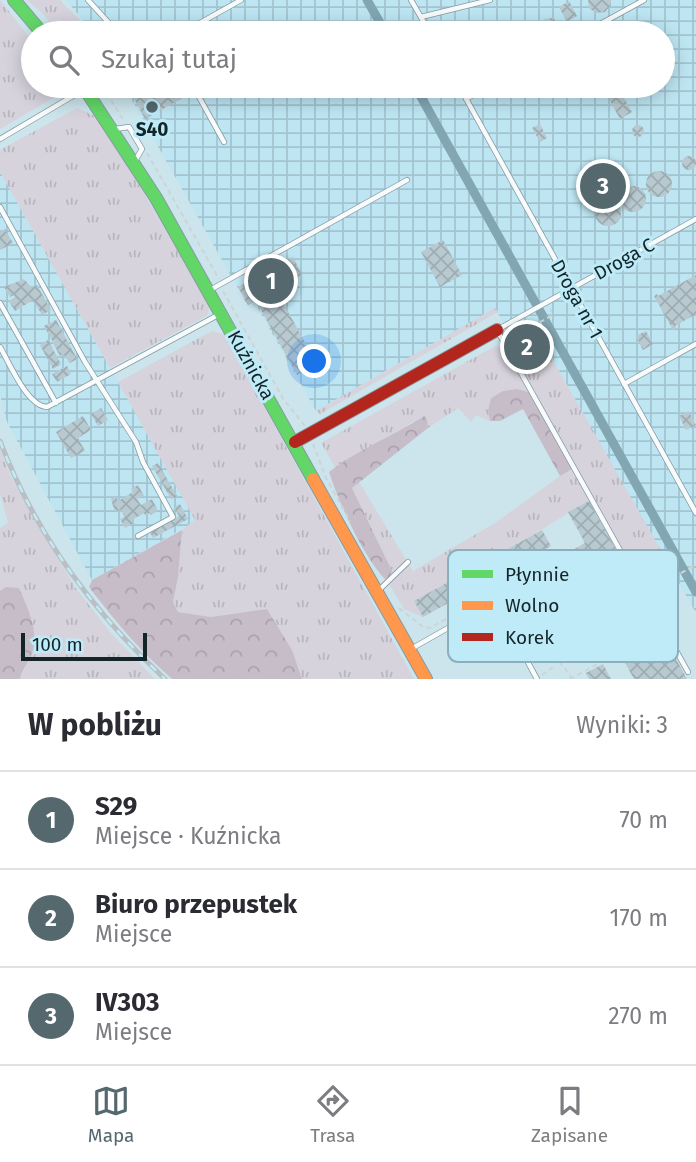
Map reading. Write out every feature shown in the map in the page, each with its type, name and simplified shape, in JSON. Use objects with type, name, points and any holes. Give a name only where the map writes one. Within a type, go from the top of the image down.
[{"type":"street","points":[[14,0],[31,21]]},
{"type":"street","name":"Kuźnicka","points":[[93,98],[215,287],[221,313],[426,679]]},
{"type":"street","points":[[295,442],[497,330]]},
{"type":"lane","points":[[88,0],[107,21]]},
{"type":"lane","points":[[204,21],[242,0]]},
{"type":"lane","points":[[411,0],[423,21]]},
{"type":"lane","points":[[421,17],[490,0]]},
{"type":"lane","points":[[606,21],[644,0]]},
{"type":"lane","points":[[0,139],[68,98]]},
{"type":"lane","points":[[200,98],[224,142]]},
{"type":"lane","name":"Droga nr 1","points":[[466,99],[696,513]]},
{"type":"lane","points":[[113,129],[129,127],[142,149],[135,162]]},
{"type":"lane","points":[[215,287],[407,180]]},
{"type":"lane","points":[[0,207],[96,381],[136,442],[143,463],[173,517],[138,536]]},
{"type":"lane","name":"Droga C","points":[[497,330],[696,219]]},
{"type":"lane","points":[[0,303],[56,403]]},
{"type":"lane","points":[[0,347],[31,400],[39,407],[47,407],[221,313]]},
{"type":"lane","points":[[497,330],[620,550]]},
{"type":"lane","points":[[624,384],[696,344]]},
{"type":"lane","points":[[378,592],[408,562]]},
{"type":"lane","points":[[410,650],[448,628]]},
{"type":"lane","points":[[678,655],[688,673]]},
{"type":"lane","points":[[528,662],[537,679]]},
{"type":"path","points":[[110,98],[129,127]]},
{"type":"path","points":[[142,149],[148,153],[215,287],[284,400],[307,427],[326,478],[350,521]]},
{"type":"path","points":[[512,338],[551,316]]},
{"type":"path","points":[[678,574],[695,565]]},
{"type":"path","points":[[398,607],[423,627],[430,628],[448,618]]},
{"type":"path","points":[[562,662],[571,679],[601,662]]},
{"type":"path","points":[[537,679],[553,667]]},
{"type":"shaded area","points":[[66,0],[696,0],[696,613],[678,581],[678,550],[660,550],[550,355],[529,368],[495,308],[316,411],[256,305],[249,308],[131,98],[675,98],[675,21],[84,21]]},
{"type":"shaded area","points":[[0,172],[196,521],[92,580],[7,422],[0,395]]},
{"type":"green space","points":[[0,0],[21,27],[21,98],[53,98],[0,129]]},
{"type":"green space","points":[[27,0],[60,0],[81,21],[49,21]]},
{"type":"green space","points":[[77,108],[97,117],[108,131],[209,306],[208,315],[110,368],[0,172],[0,150]]},
{"type":"green space","points":[[495,308],[498,312],[320,414],[316,411]]},
{"type":"green space","points":[[212,331],[224,334],[414,679],[302,679],[292,650],[267,609],[211,617],[178,612],[173,602],[182,530],[195,520],[118,382]]},
{"type":"green space","points":[[495,346],[509,350],[521,372],[550,355],[661,550],[620,550],[591,499],[505,550],[449,550],[495,523],[574,468],[517,389],[503,391],[491,398],[488,410],[490,421],[476,415],[471,422],[458,408],[428,428],[427,419],[423,416],[335,467],[321,443]]},
{"type":"green space","points":[[517,389],[532,393],[574,468],[560,476],[523,409],[500,421],[490,421],[488,410],[491,398],[503,391]]},
{"type":"green space","points":[[424,416],[428,428],[352,488],[392,571],[387,581],[361,545],[329,472]]},
{"type":"green space","points":[[0,450],[11,477],[75,587],[110,632],[155,679],[20,679],[32,653],[6,587],[0,591],[0,528],[8,523],[0,494]]},
{"type":"green space","points":[[359,482],[413,571],[448,551],[448,582],[414,601],[423,617],[404,609],[387,581],[392,571],[352,488]]},
{"type":"green space","points":[[182,530],[173,602],[178,612],[211,617],[267,609],[292,650],[302,679],[172,679],[128,635],[89,587],[92,580]]},
{"type":"green space","points":[[6,587],[19,588],[34,628],[32,653],[20,679],[0,679],[0,591]]},
{"type":"building","points":[[588,0],[611,0],[611,5],[605,12],[596,13],[589,8]]},
{"type":"building","points":[[569,1],[577,16],[566,21],[559,7]]},
{"type":"building","points":[[134,98],[182,98],[145,119]]},
{"type":"building","points":[[609,98],[624,98],[632,112],[620,119]]},
{"type":"building","points":[[540,124],[547,138],[540,142],[532,128]]},
{"type":"building","points":[[638,125],[644,131],[638,137],[632,131]]},
{"type":"building","points":[[686,156],[692,156],[696,163],[692,170],[686,170],[682,166],[682,160]]},
{"type":"building","points":[[621,168],[625,174],[621,177],[624,183],[590,202],[582,189]]},
{"type":"building","points":[[659,171],[668,175],[672,184],[668,193],[659,197],[650,193],[646,184],[650,175]]},
{"type":"building","points":[[633,186],[642,190],[646,199],[642,208],[633,212],[624,208],[620,199],[624,190]]},
{"type":"building","points":[[608,200],[617,204],[621,213],[617,222],[608,226],[599,222],[595,213],[599,204]]},
{"type":"building","points":[[5,229],[13,243],[0,250],[0,232]]},
{"type":"building","points":[[443,240],[462,275],[440,287],[421,252]]},
{"type":"building","points":[[293,257],[302,275],[276,290],[317,364],[297,375],[256,301],[248,305],[238,287]]},
{"type":"building","points":[[696,275],[696,314],[675,326],[673,330],[654,296]]},
{"type":"building","points":[[24,279],[32,288],[37,285],[51,310],[42,315],[33,300],[15,311],[9,301],[15,297],[10,297],[4,287]]},
{"type":"building","points":[[56,320],[77,359],[70,363],[63,354],[60,356],[53,343],[56,340],[53,342],[44,326]]},
{"type":"building","points":[[526,331],[542,359],[528,366],[516,342],[520,340],[518,336]]},
{"type":"building","points":[[646,331],[653,344],[643,350],[636,336]]},
{"type":"building","points":[[48,340],[61,364],[53,369],[40,345]]},
{"type":"building","points":[[67,366],[71,374],[57,382],[52,374]]},
{"type":"building","points":[[101,408],[108,420],[98,426],[91,414]]},
{"type":"building","points":[[689,411],[696,425],[686,430],[679,416]]},
{"type":"building","points":[[83,416],[91,430],[78,438],[85,451],[71,458],[56,432]]},
{"type":"building","points":[[158,463],[177,496],[171,499],[152,466]]},
{"type":"building","points":[[138,485],[144,496],[137,499],[141,505],[152,499],[158,511],[151,515],[144,513],[125,528],[120,519],[125,517],[120,509],[115,512],[111,499],[116,496],[118,501],[133,492],[131,489]]},
{"type":"building","points":[[589,501],[616,550],[572,550],[585,543],[568,512]]},
{"type":"building","points":[[180,504],[188,519],[153,538],[150,532],[179,516],[174,507]]},
{"type":"building","points":[[542,530],[551,546],[544,550],[506,550]]},
{"type":"building","points":[[448,582],[448,603],[423,617],[414,601]]},
{"type":"building","points":[[625,662],[678,662],[687,679],[634,679]]},
{"type":"building","points":[[603,664],[611,679],[589,679],[586,673]]},
{"type":"waterway","points":[[367,0],[379,21]]},
{"type":"waterway","points":[[422,98],[673,550]]},
{"type":"waterway","points":[[678,560],[696,592]]},
{"type":"railway","points":[[0,441],[30,508],[69,569],[90,599],[165,679]]},
{"type":"traffic: fast","points":[[14,0],[32,21]]},
{"type":"traffic: fast","points":[[91,98],[156,198],[313,479]]},
{"type":"traffic: slow","points":[[313,479],[426,679]]},
{"type":"traffic: jam","points":[[295,442],[497,330]]},
{"type":"place","name":"S40","points":[[152,107]]},
{"type":"place","name":"IV303","points":[[603,186]]},
{"type":"place","name":"S29","points":[[271,281]]},
{"type":"place","name":"Biuro przepustek","points":[[527,347]]}]
